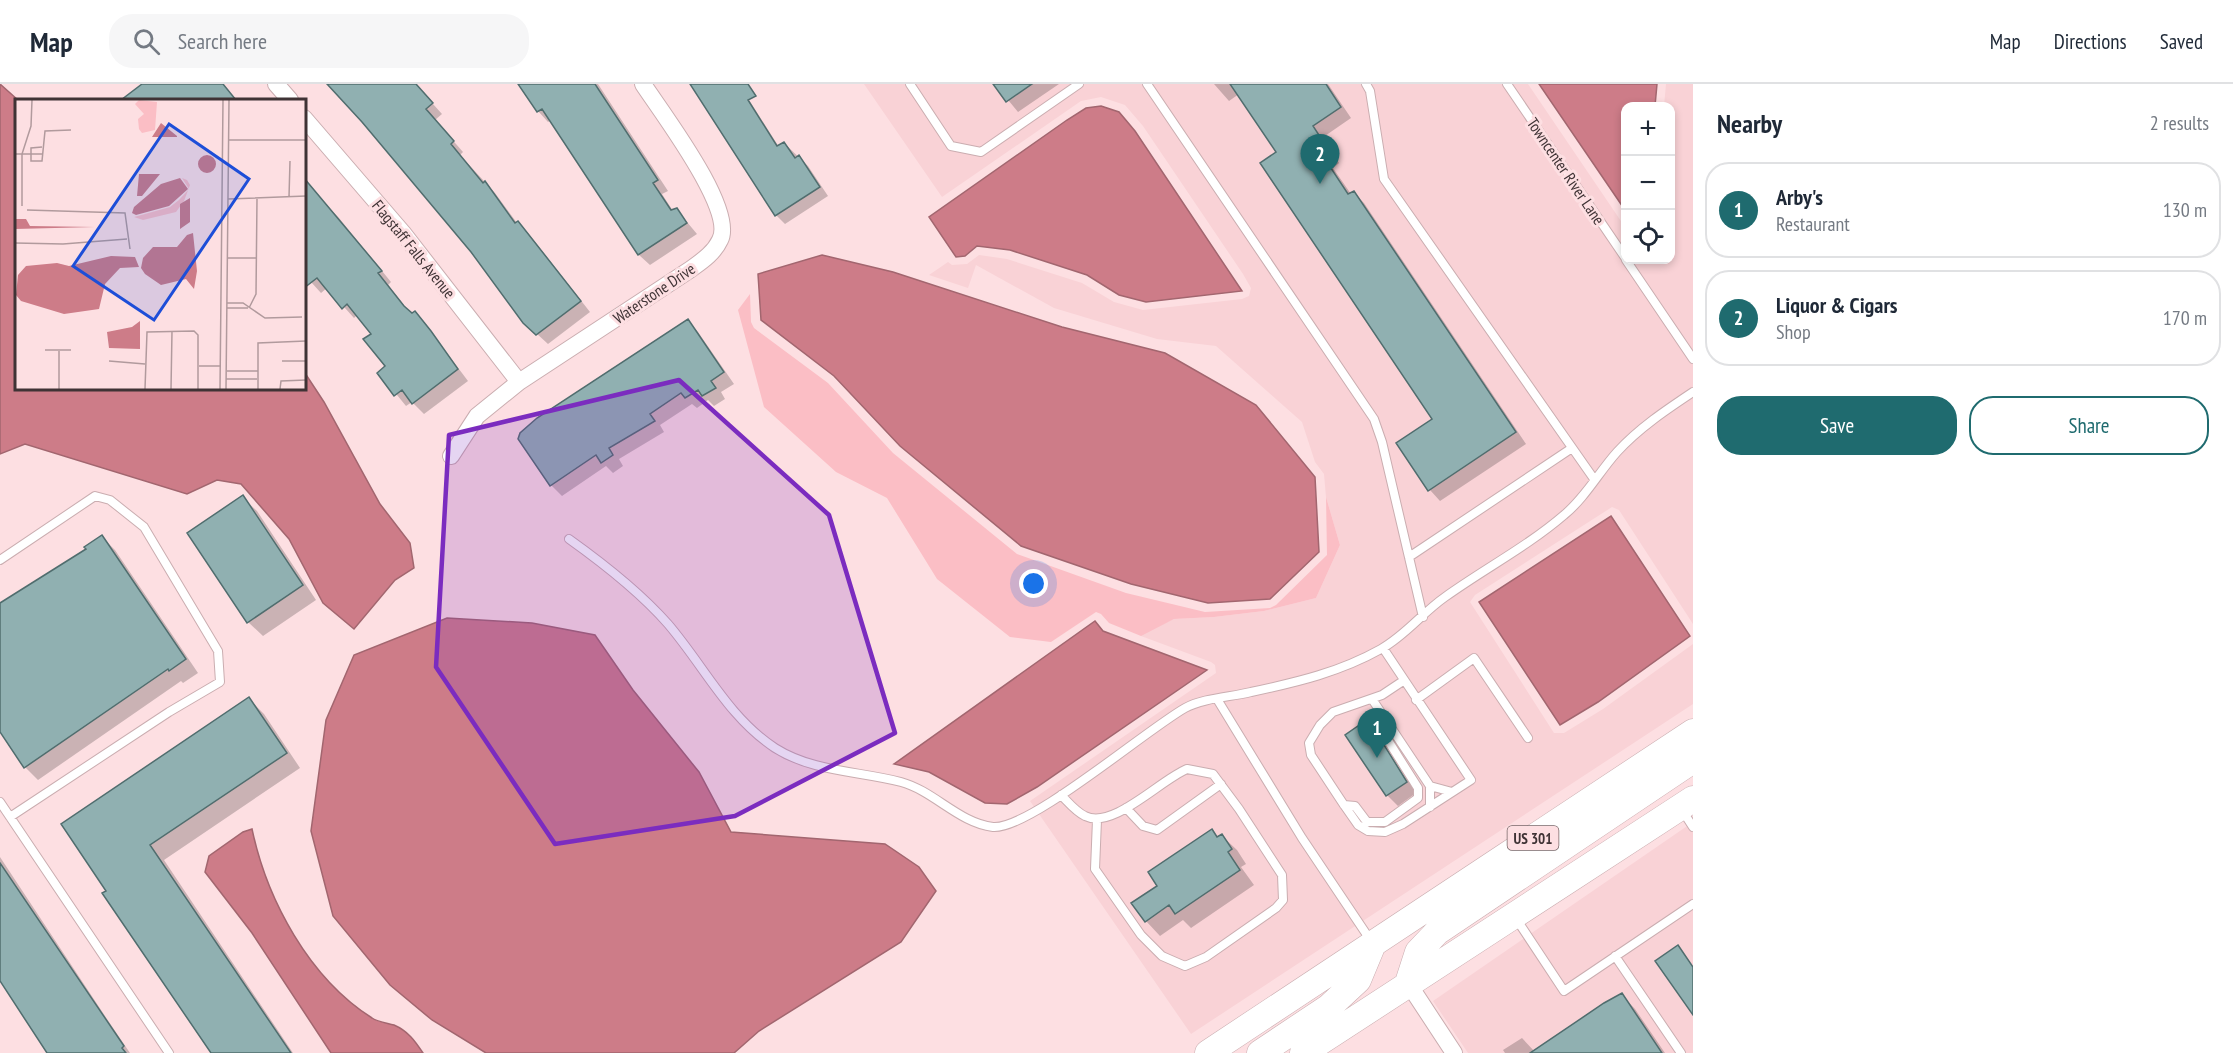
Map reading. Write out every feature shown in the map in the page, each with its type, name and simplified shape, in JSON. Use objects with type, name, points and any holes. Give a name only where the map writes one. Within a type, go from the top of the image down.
[{"type":"main road","name":"US 301","points":[[1208,1053],[1693,732]]},
{"type":"main road","points":[[1408,983],[1418,952],[1437,932],[1693,760]]},
{"type":"main road","points":[[1303,1053],[1513,915],[1689,811]]},
{"type":"main road","points":[[1260,1053],[1329,1007],[1358,980],[1373,944]]},
{"type":"street","points":[[276,84],[289,99]]},
{"type":"street","name":"Waterstone Drive","points":[[451,456],[477,416],[519,382],[691,269],[709,256],[721,239],[723,219],[714,195],[643,84]]},
{"type":"street","name":"Flagstaff Falls Avenue","points":[[306,120],[403,233],[519,382]]},
{"type":"street","points":[[1408,983],[1454,1053]]},
{"type":"lane","points":[[910,84],[951,146],[981,152],[1079,84]]},
{"type":"lane","points":[[1147,84],[1374,419],[1382,442],[1423,617]]},
{"type":"lane","points":[[1366,84],[1370,91],[1384,179],[1594,479]]},
{"type":"lane","name":"Towncenter River Lane","points":[[1507,84],[1621,252]]},
{"type":"lane","name":"Towncenter River Lane","points":[[1629,264],[1693,358]]},
{"type":"lane","points":[[569,538],[608,566],[650,604],[669,625],[746,726],[778,750],[813,765],[904,783],[930,793],[971,820],[993,826],[1011,825],[1061,795],[1188,706],[1310,680],[1340,670],[1383,648],[1403,635],[1441,599],[1565,515],[1628,442],[1658,416],[1693,393]]},
{"type":"lane","points":[[1409,557],[1572,448]]},
{"type":"lane","points":[[0,560],[95,496],[110,500],[144,527],[218,651],[220,682],[169,712],[10,817]]},
{"type":"lane","points":[[1383,648],[1471,780],[1430,807],[1385,832],[1368,831],[1358,825],[1344,805],[1311,755],[1309,743],[1320,725],[1334,712],[1371,699],[1403,681]]},
{"type":"lane","points":[[1416,700],[1474,658],[1528,738]]},
{"type":"lane","points":[[1217,699],[1302,838],[1373,944]]},
{"type":"lane","points":[[1371,699],[1431,786],[1430,807]]},
{"type":"lane","points":[[1344,805],[1355,806],[1367,822],[1385,822],[1418,798],[1418,788],[1377,723],[1379,711]]},
{"type":"lane","points":[[1061,795],[1084,816],[1097,820],[1116,815],[1187,769],[1213,774],[1282,875],[1283,900],[1276,908],[1206,957],[1185,966],[1162,957],[1141,935],[1095,869],[1097,820]]},
{"type":"lane","points":[[1126,808],[1143,826],[1157,830],[1221,784]]},
{"type":"lane","points":[[1431,786],[1452,792]]},
{"type":"lane","points":[[0,802],[169,1053]]},
{"type":"lane","points":[[1513,915],[1564,991],[1693,904]]},
{"type":"lane","points":[[1615,956],[1681,1053]]},
{"type":"highlighted area","points":[[679,380],[829,515],[895,733],[735,816],[555,844],[436,667],[449,435]]},
{"type":"shaded area","points":[[0,84],[17,99],[15,99],[15,390],[306,390],[306,375],[324,402],[380,504],[410,543],[414,568],[395,580],[354,629],[323,603],[289,539],[241,484],[217,480],[187,494],[25,444],[0,454]]},
{"type":"shaded area","points":[[864,84],[1528,84],[1621,221],[1621,264],[1675,264],[1675,102],[1664,102],[1666,84],[1693,84],[1693,624],[1619,510],[1612,507],[1475,595],[1470,602],[1554,733],[1564,733],[1603,709],[1693,644],[1693,704],[1191,1034],[1030,801],[1216,673],[1215,665],[1211,662],[1141,636],[1143,633],[1174,619],[1264,611],[1316,598],[1340,545],[1326,497],[1324,474],[1315,462],[1302,422],[1216,346],[1157,339],[1054,308],[976,265],[968,288],[929,275],[948,262],[952,265],[967,264],[979,255],[1007,259],[1082,283],[1114,302],[1143,310],[1242,299],[1249,296],[1251,288],[1243,274],[1143,126],[1125,105],[1101,97],[1081,101],[942,197]]},
{"type":"shaded area","points":[[1539,84],[1657,84],[1655,102],[1621,102],[1621,204]]},
{"type":"shaded area","points":[[1101,106],[1119,112],[1135,131],[1242,291],[1146,302],[1119,295],[1087,275],[1010,250],[977,246],[965,256],[956,257],[929,217],[1067,120],[1086,108]]},
{"type":"shaded area","points":[[822,255],[893,272],[1062,327],[1165,353],[1256,405],[1315,477],[1319,552],[1270,599],[1208,603],[1131,584],[1021,546],[900,446],[834,376],[761,320],[758,274]]},
{"type":"shaded area","points":[[750,294],[751,322],[754,328],[828,383],[893,453],[1017,554],[1126,593],[1205,612],[1270,608],[1276,605],[1327,555],[1326,497],[1340,545],[1316,598],[1264,611],[1174,619],[1141,636],[1109,623],[1096,612],[1051,642],[1010,637],[937,579],[887,498],[836,472],[764,407],[738,310]]},
{"type":"shaded area","points":[[1611,516],[1690,636],[1598,702],[1560,725],[1479,602]]},
{"type":"shaded area","points":[[447,618],[532,623],[595,635],[633,690],[699,772],[731,832],[885,844],[919,867],[936,891],[901,942],[759,1031],[734,1053],[486,1053],[432,1020],[390,985],[333,916],[311,831],[326,720],[354,655]]},
{"type":"shaded area","points":[[1095,621],[1103,631],[1207,670],[1037,787],[1007,804],[985,803],[929,772],[894,764]]},
{"type":"shaded area","points":[[1693,822],[1693,1053],[1468,1053],[1433,1001]]},
{"type":"shaded area","points":[[252,829],[268,883],[294,935],[310,959],[349,1001],[374,1019],[403,1030],[423,1053],[331,1053],[252,933],[205,872],[209,856],[243,832]]},
{"type":"building","points":[[142,84],[223,84],[235,99],[122,99]]},
{"type":"building","points":[[327,84],[416,84],[433,103],[426,109],[454,141],[451,144],[483,183],[485,181],[515,223],[518,221],[581,301],[536,335],[523,323],[471,252],[362,122]]},
{"type":"building","points":[[518,84],[595,84],[658,180],[653,183],[671,210],[677,208],[687,223],[638,255],[542,109],[537,112]]},
{"type":"building","points":[[690,84],[748,84],[756,96],[748,100],[777,146],[784,142],[795,158],[799,155],[820,187],[775,216]]},
{"type":"building","points":[[993,84],[1032,84],[1006,102]]},
{"type":"building","points":[[1230,84],[1326,84],[1341,107],[1313,126],[1330,152],[1323,156],[1348,194],[1354,191],[1516,432],[1428,491],[1396,443],[1432,419],[1260,163],[1276,152]]},
{"type":"building","points":[[306,180],[382,271],[378,273],[404,306],[412,313],[415,311],[458,369],[412,404],[402,390],[394,396],[377,373],[385,366],[363,339],[371,334],[347,304],[342,309],[317,278],[306,286]]},
{"type":"building","points":[[688,319],[724,372],[711,381],[716,388],[702,396],[698,390],[685,398],[681,393],[650,414],[655,421],[609,448],[613,455],[601,463],[596,455],[550,486],[518,439],[520,433],[537,418]]},
{"type":"building","points":[[243,495],[303,585],[247,623],[187,533]]},
{"type":"building","points":[[102,535],[186,659],[24,768],[0,732],[0,603],[86,549],[84,547]]},
{"type":"building","points":[[249,697],[287,753],[150,845],[291,1053],[211,1053],[102,893],[106,891],[61,824]]},
{"type":"building","points":[[1368,719],[1407,782],[1386,796],[1345,735]]},
{"type":"building","points":[[1212,829],[1217,837],[1222,834],[1232,849],[1228,852],[1240,870],[1175,914],[1169,905],[1145,922],[1131,903],[1157,886],[1148,872]]},
{"type":"building","points":[[0,863],[124,1046],[122,1048],[126,1053],[47,1053],[0,981]]},
{"type":"building","points":[[1678,945],[1693,967],[1693,1015],[1655,961]]},
{"type":"building","points":[[1622,993],[1662,1053],[1530,1053],[1604,1003]]},
{"type":"place","name":"Liquor & Cigars","points":[[1320,184]]},
{"type":"place","name":"Arby's","points":[[1377,758]]}]
